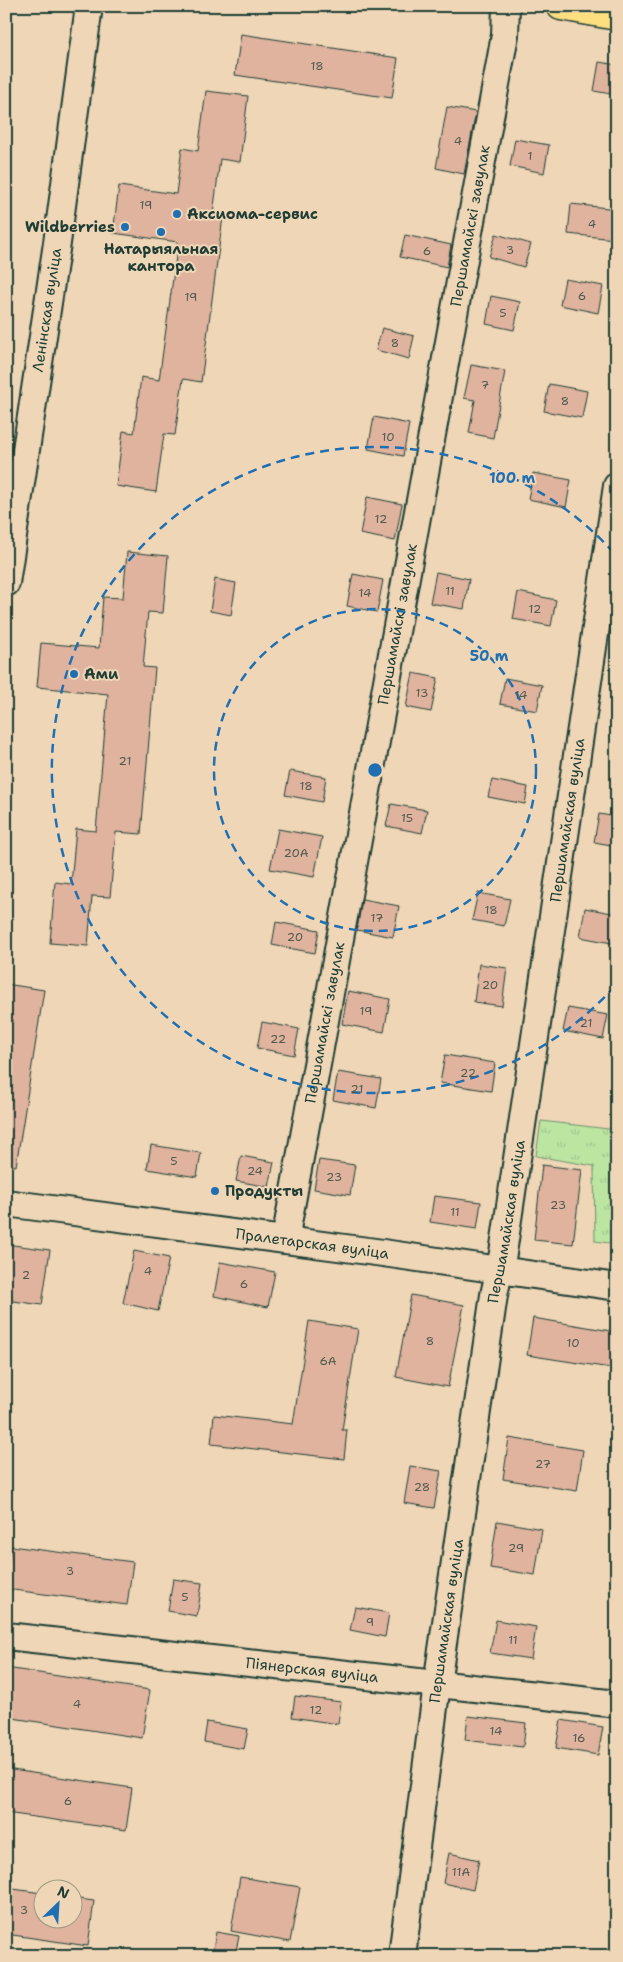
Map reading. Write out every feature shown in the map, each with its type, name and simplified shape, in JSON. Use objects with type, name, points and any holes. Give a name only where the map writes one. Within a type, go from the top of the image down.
[{"type":"main road","points":[[561,6],[617,16]]},
{"type":"street","name":"Ленінская вуліца","points":[[6,583],[57,243],[89,6]]},
{"type":"street","name":"Першамайскі завулак","points":[[284,1240],[505,35],[506,6]]},
{"type":"street","name":"Першамайская вуліца","points":[[402,1956],[437,1684],[617,486]]},
{"type":"street","name":"Пралетарская вуліца","points":[[6,1203],[617,1287]]},
{"type":"street","name":"Піянерская вуліца","points":[[6,1636],[617,1704]]},
{"type":"green space","points":[[541,1121],[617,1130],[617,1244],[595,1241],[594,1166],[536,1156]]},
{"type":"building","points":[[241,34],[398,58],[392,98],[235,75]]},
{"type":"building","points":[[599,62],[617,65],[617,95],[594,91]]},
{"type":"building","points":[[206,91],[248,96],[240,162],[220,159],[213,215],[223,217],[201,382],[183,379],[175,435],[164,434],[156,492],[116,486],[123,431],[134,433],[141,377],[159,380],[178,242],[113,233],[119,186],[176,194],[182,148],[198,151]]},
{"type":"building","points":[[447,107],[476,112],[464,174],[436,168]]},
{"type":"building","points":[[515,139],[549,145],[544,173],[510,166]]},
{"type":"building","points":[[571,204],[617,209],[614,239],[568,234]]},
{"type":"building","points":[[496,234],[531,244],[524,267],[489,257]]},
{"type":"building","points":[[405,235],[451,245],[447,267],[400,257]]},
{"type":"building","points":[[565,279],[603,286],[598,313],[560,305]]},
{"type":"building","points":[[491,296],[520,302],[514,330],[486,324]]},
{"type":"building","points":[[382,328],[414,336],[409,359],[376,350]]},
{"type":"building","points":[[471,365],[505,371],[493,438],[469,433],[475,400],[464,398]]},
{"type":"building","points":[[549,384],[587,391],[582,418],[544,411]]},
{"type":"building","points":[[374,417],[409,424],[403,456],[368,449]]},
{"type":"building","points":[[533,473],[571,480],[566,507],[528,499]]},
{"type":"building","points":[[367,497],[402,504],[395,541],[360,534]]},
{"type":"building","points":[[127,552],[168,556],[163,613],[148,612],[143,667],[155,668],[141,834],[116,832],[110,897],[92,896],[88,946],[50,943],[55,882],[71,884],[76,829],[96,831],[108,694],[37,687],[41,643],[99,648],[103,597],[123,598]]},
{"type":"building","points":[[436,572],[469,579],[464,609],[430,603]]},
{"type":"building","points":[[353,574],[383,580],[377,612],[347,606]]},
{"type":"building","points":[[215,579],[236,583],[231,615],[210,611]]},
{"type":"building","points":[[518,592],[556,600],[551,626],[513,619]]},
{"type":"building","points":[[413,673],[438,678],[431,712],[406,707]]},
{"type":"building","points":[[505,678],[542,685],[537,711],[500,704]]},
{"type":"building","points":[[290,771],[326,777],[322,802],[285,795]]},
{"type":"building","points":[[492,780],[528,787],[525,804],[488,797]]},
{"type":"building","points":[[391,804],[427,810],[422,833],[386,826]]},
{"type":"building","points":[[599,814],[617,817],[617,846],[594,842]]},
{"type":"building","points":[[278,829],[322,837],[314,877],[270,869]]},
{"type":"building","points":[[478,893],[510,899],[504,926],[472,920]]},
{"type":"building","points":[[362,899],[399,906],[393,937],[357,930]]},
{"type":"building","points":[[585,908],[617,914],[617,944],[580,937]]},
{"type":"building","points":[[276,922],[319,930],[315,953],[272,945]]},
{"type":"building","points":[[479,964],[507,968],[502,1006],[474,1002]]},
{"type":"building","points":[[6,984],[44,990],[16,1166],[6,1165]]},
{"type":"building","points":[[348,991],[390,999],[384,1032],[342,1024]]},
{"type":"building","points":[[568,1008],[608,1015],[603,1039],[563,1031]]},
{"type":"building","points":[[262,1022],[299,1029],[294,1055],[257,1048]]},
{"type":"building","points":[[445,1055],[495,1063],[491,1091],[440,1083]]},
{"type":"building","points":[[338,1072],[381,1079],[376,1108],[333,1100]]},
{"type":"building","points":[[151,1145],[201,1153],[197,1177],[147,1169]]},
{"type":"building","points":[[241,1156],[274,1162],[269,1187],[236,1181]]},
{"type":"building","points":[[319,1160],[355,1165],[350,1195],[314,1189]]},
{"type":"building","points":[[542,1165],[582,1170],[573,1244],[534,1240]]},
{"type":"building","points":[[434,1196],[481,1202],[477,1229],[430,1222]]},
{"type":"building","points":[[6,1244],[50,1250],[42,1305],[6,1300]]},
{"type":"building","points":[[134,1251],[169,1258],[158,1311],[123,1303]]},
{"type":"building","points":[[220,1262],[275,1272],[268,1307],[214,1296]]},
{"type":"building","points":[[411,1295],[464,1305],[448,1387],[396,1377]]},
{"type":"building","points":[[533,1318],[617,1332],[617,1369],[527,1355]]},
{"type":"building","points":[[309,1321],[358,1329],[342,1430],[347,1430],[344,1459],[211,1444],[214,1415],[293,1424]]},
{"type":"building","points":[[509,1438],[583,1450],[577,1491],[503,1479]]},
{"type":"building","points":[[410,1466],[441,1471],[434,1508],[404,1503]]},
{"type":"building","points":[[497,1521],[542,1529],[535,1575],[490,1568]]},
{"type":"building","points":[[11,1546],[133,1562],[127,1605],[6,1589]]},
{"type":"building","points":[[173,1579],[202,1583],[197,1616],[168,1611]]},
{"type":"building","points":[[355,1607],[389,1613],[385,1637],[350,1630]]},
{"type":"building","points":[[496,1620],[536,1627],[531,1659],[490,1653]]},
{"type":"building","points":[[6,1668],[150,1690],[142,1738],[6,1717]]},
{"type":"building","points":[[295,1696],[341,1702],[338,1724],[292,1717]]},
{"type":"building","points":[[468,1716],[526,1723],[523,1747],[465,1740]]},
{"type":"building","points":[[561,1720],[603,1727],[598,1755],[556,1748]]},
{"type":"building","points":[[207,1722],[248,1729],[244,1749],[204,1742]]},
{"type":"building","points":[[6,1769],[132,1788],[126,1830],[6,1813]]},
{"type":"building","points":[[449,1853],[479,1860],[473,1890],[443,1883]]},
{"type":"building","points":[[240,1877],[300,1887],[290,1942],[231,1931]]},
{"type":"building","points":[[6,1888],[32,1892],[32,1930],[82,1930],[82,1899],[94,1901],[88,1946],[6,1934]]},
{"type":"building","points":[[216,1932],[239,1936],[235,1956],[212,1956]]},
{"type":"place","name":"Аксиома-сервис","points":[[177,214]]},
{"type":"place","name":"Wildberries","points":[[125,227]]},
{"type":"place","name":"Натарыяльная кантора","points":[[161,232]]},
{"type":"place","name":"Ами","points":[[74,674]]},
{"type":"place","name":"Продукты","points":[[215,1191]]}]
